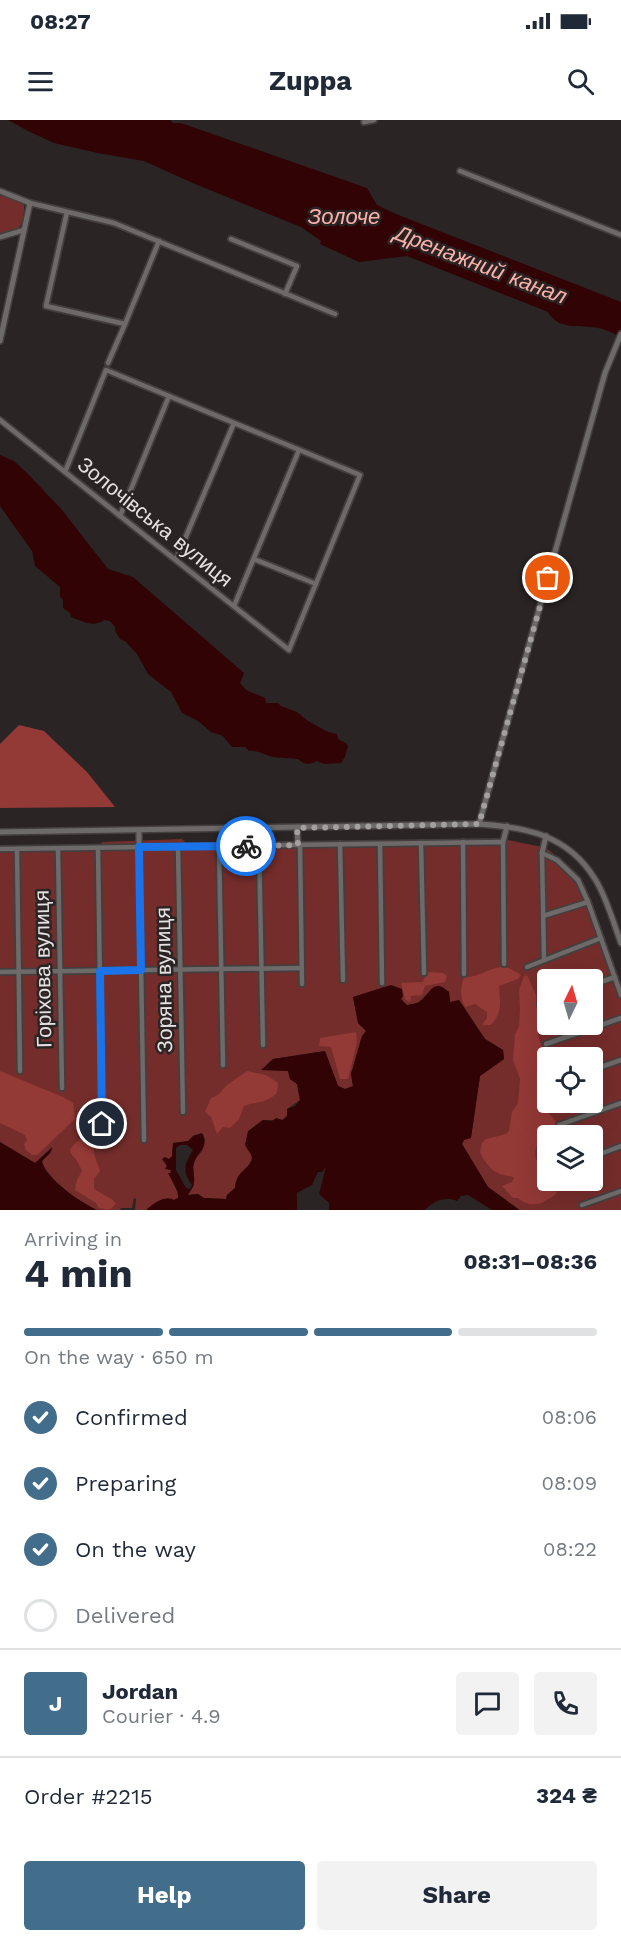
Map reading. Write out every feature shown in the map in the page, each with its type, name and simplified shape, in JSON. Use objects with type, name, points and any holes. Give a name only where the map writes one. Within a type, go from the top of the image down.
[{"type":"street","points":[[364,122],[374,120]]},
{"type":"street","points":[[460,171],[621,235]]},
{"type":"street","points":[[1,192],[30,203],[114,223],[335,314]]},
{"type":"street","points":[[0,341],[30,203]]},
{"type":"street","points":[[67,212],[46,306],[125,324]]},
{"type":"street","points":[[0,237],[24,230]]},
{"type":"street","points":[[231,239],[297,266],[285,294]]},
{"type":"street","points":[[108,363],[159,241]]},
{"type":"street","points":[[479,824],[605,373],[620,336]]},
{"type":"street","points":[[65,471],[106,370],[360,476],[316,584],[254,559]]},
{"type":"street","points":[[120,516],[169,396]]},
{"type":"street","name":"Золочівська вулиця","points":[[0,420],[289,650],[316,584]]},
{"type":"street","points":[[176,560],[234,423]]},
{"type":"street","points":[[234,606],[299,450]]},
{"type":"street","points":[[0,832],[479,824],[527,829],[546,836],[567,848],[583,863],[595,879],[621,943]]},
{"type":"street","points":[[504,964],[503,842],[507,826]]},
{"type":"street","points":[[297,828],[302,984]]},
{"type":"street","points":[[139,830],[144,1140]]},
{"type":"street","points":[[544,960],[542,853],[546,836]]},
{"type":"street","points":[[463,842],[464,974]]},
{"type":"street","points":[[0,849],[503,842]]},
{"type":"street","points":[[421,843],[424,973]]},
{"type":"street","points":[[340,844],[343,980]]},
{"type":"street","points":[[380,844],[382,983]]},
{"type":"street","points":[[260,845],[263,1045]]},
{"type":"street","points":[[219,846],[223,1065]]},
{"type":"street","name":"Зоряна вулиця","points":[[178,847],[183,1112]]},
{"type":"street","points":[[98,848],[102,1124]]},
{"type":"street","points":[[16,849],[20,1071]]},
{"type":"street","name":"Горіхова вулиця","points":[[58,849],[62,1088]]},
{"type":"street","points":[[542,853],[557,860],[578,880],[621,995]]},
{"type":"street","points":[[543,916],[588,902]]},
{"type":"street","points":[[526,966],[601,938]]},
{"type":"street","points":[[0,972],[302,968]]},
{"type":"street","points":[[603,981],[615,977]]},
{"type":"street","points":[[546,1044],[621,1018]]},
{"type":"street","points":[[603,1066],[621,1060]]},
{"type":"street","points":[[560,1125],[621,1103]]},
{"type":"street","points":[[603,1152],[621,1146]]},
{"type":"street","points":[[582,1205],[621,1191]]},
{"type":"shaded area","points":[[3,194],[23,202],[24,210],[22,223],[18,229],[0,235],[0,196]]},
{"type":"shaded area","points":[[19,725],[44,731],[87,772],[115,807],[0,808],[0,744]]},
{"type":"shaded area","points":[[182,839],[186,843],[503,839],[549,850],[579,879],[589,898],[621,989],[621,1210],[520,1210],[488,1187],[462,1144],[464,1140],[471,1137],[480,1076],[504,1059],[503,1050],[485,1039],[459,1000],[450,1002],[449,992],[434,987],[418,1003],[407,1005],[391,985],[353,997],[358,1023],[366,1031],[362,1036],[351,1074],[353,1086],[345,1089],[338,1086],[325,1051],[273,1059],[262,1070],[288,1071],[290,1079],[297,1084],[300,1100],[287,1109],[287,1116],[282,1120],[263,1120],[249,1131],[247,1149],[252,1155],[251,1160],[226,1199],[204,1198],[198,1194],[188,1195],[194,1185],[193,1166],[202,1151],[205,1139],[202,1133],[193,1136],[189,1141],[173,1143],[172,1156],[166,1167],[171,1170],[178,1194],[178,1198],[174,1200],[165,1199],[146,1210],[135,1210],[136,1199],[134,1198],[132,1208],[97,1210],[74,1196],[56,1182],[44,1167],[42,1161],[50,1153],[52,1147],[35,1163],[0,1142],[0,847],[100,846],[102,842]]},
{"type":"shaded area","points":[[501,967],[509,968],[521,975],[518,979],[499,986],[500,1007],[497,1015],[491,1025],[482,1025],[487,1018],[487,1012],[475,1004],[465,1007],[463,1003],[461,992],[464,977],[475,976]]},
{"type":"shaded area","points":[[427,972],[443,973],[447,976],[445,982],[425,986],[422,995],[411,996],[410,1002],[405,999],[401,983],[423,982]]},
{"type":"shaded area","points":[[527,975],[536,995],[537,1035],[542,1047],[537,1047],[537,1113],[548,1113],[556,1125],[537,1125],[535,1153],[537,1191],[557,1193],[538,1204],[528,1204],[518,1198],[513,1198],[502,1186],[512,1182],[514,1177],[493,1170],[480,1153],[482,1143],[486,1139],[506,1134],[509,1131],[512,1112],[518,1103],[520,1079],[513,1060],[515,1035],[519,1026],[519,990],[524,976]]},
{"type":"shaded area","points":[[356,1032],[357,1042],[348,1079],[340,1079],[331,1047],[319,1046],[320,1038]]},
{"type":"shaded area","points":[[0,1071],[73,1103],[75,1119],[37,1155],[32,1155],[26,1150],[25,1135],[0,1123]]},
{"type":"shaded area","points":[[247,1071],[266,1075],[278,1083],[277,1093],[265,1101],[244,1106],[239,1119],[230,1128],[223,1127],[217,1134],[211,1117],[205,1112],[211,1098],[218,1095],[227,1085]]},
{"type":"shaded area","points":[[85,1136],[93,1138],[94,1154],[100,1171],[94,1179],[94,1189],[116,1204],[109,1210],[99,1208],[96,1203],[75,1190],[82,1171],[70,1150]]},
{"type":"water","name":"Золоче","points":[[8,120],[170,120],[173,123],[181,123],[367,188],[377,205],[396,214],[621,302],[621,337],[607,330],[570,326],[558,322],[548,312],[407,256],[359,262],[320,244],[321,241],[301,227],[144,161],[54,143]]},
{"type":"water","points":[[0,455],[14,461],[29,475],[62,510],[108,569],[133,577],[244,673],[240,683],[246,690],[265,698],[266,703],[278,703],[328,732],[337,734],[338,739],[348,746],[341,763],[324,764],[317,761],[307,764],[298,759],[273,757],[249,751],[245,747],[232,747],[223,736],[211,732],[198,721],[182,713],[171,692],[148,674],[137,654],[120,639],[110,621],[104,620],[92,624],[71,617],[70,613],[63,608],[60,587],[35,566],[32,551],[0,506]]},
{"type":"water","points":[[391,985],[402,989],[401,999],[407,1005],[422,1000],[438,986],[449,992],[450,1002],[459,1000],[485,1039],[503,1050],[504,1059],[480,1076],[471,1138],[464,1140],[462,1144],[488,1187],[519,1210],[492,1210],[468,1195],[461,1196],[457,1201],[440,1200],[425,1210],[329,1210],[329,1203],[319,1194],[326,1167],[322,1172],[318,1172],[312,1185],[297,1193],[297,1210],[146,1210],[163,1199],[178,1198],[178,1192],[168,1173],[171,1170],[165,1169],[167,1166],[162,1159],[165,1157],[169,1159],[172,1156],[173,1143],[188,1141],[193,1136],[202,1133],[205,1143],[194,1163],[194,1184],[188,1195],[198,1194],[204,1198],[226,1199],[252,1158],[245,1145],[248,1131],[263,1120],[272,1121],[276,1118],[283,1120],[287,1116],[287,1109],[295,1106],[300,1100],[297,1084],[290,1079],[288,1071],[261,1070],[273,1059],[325,1051],[338,1086],[345,1089],[353,1086],[351,1074],[362,1036],[366,1031],[358,1023],[353,997]],"holes":[[[180,1145],[187,1145],[193,1150],[185,1168],[192,1185],[190,1189],[186,1188],[176,1170],[176,1148]]]},
{"type":"water","points":[[0,1142],[35,1163],[53,1147],[42,1161],[44,1168],[56,1182],[82,1202],[97,1210],[0,1210]]},
{"type":"way so far","points":[[246,846],[298,845],[297,828],[479,824],[548,578]]},
{"type":"route","points":[[102,1124],[100,971],[141,970],[139,847],[246,846]]},
{"type":"water label","name":"Дренажний канал","points":[[481,264]]}]
